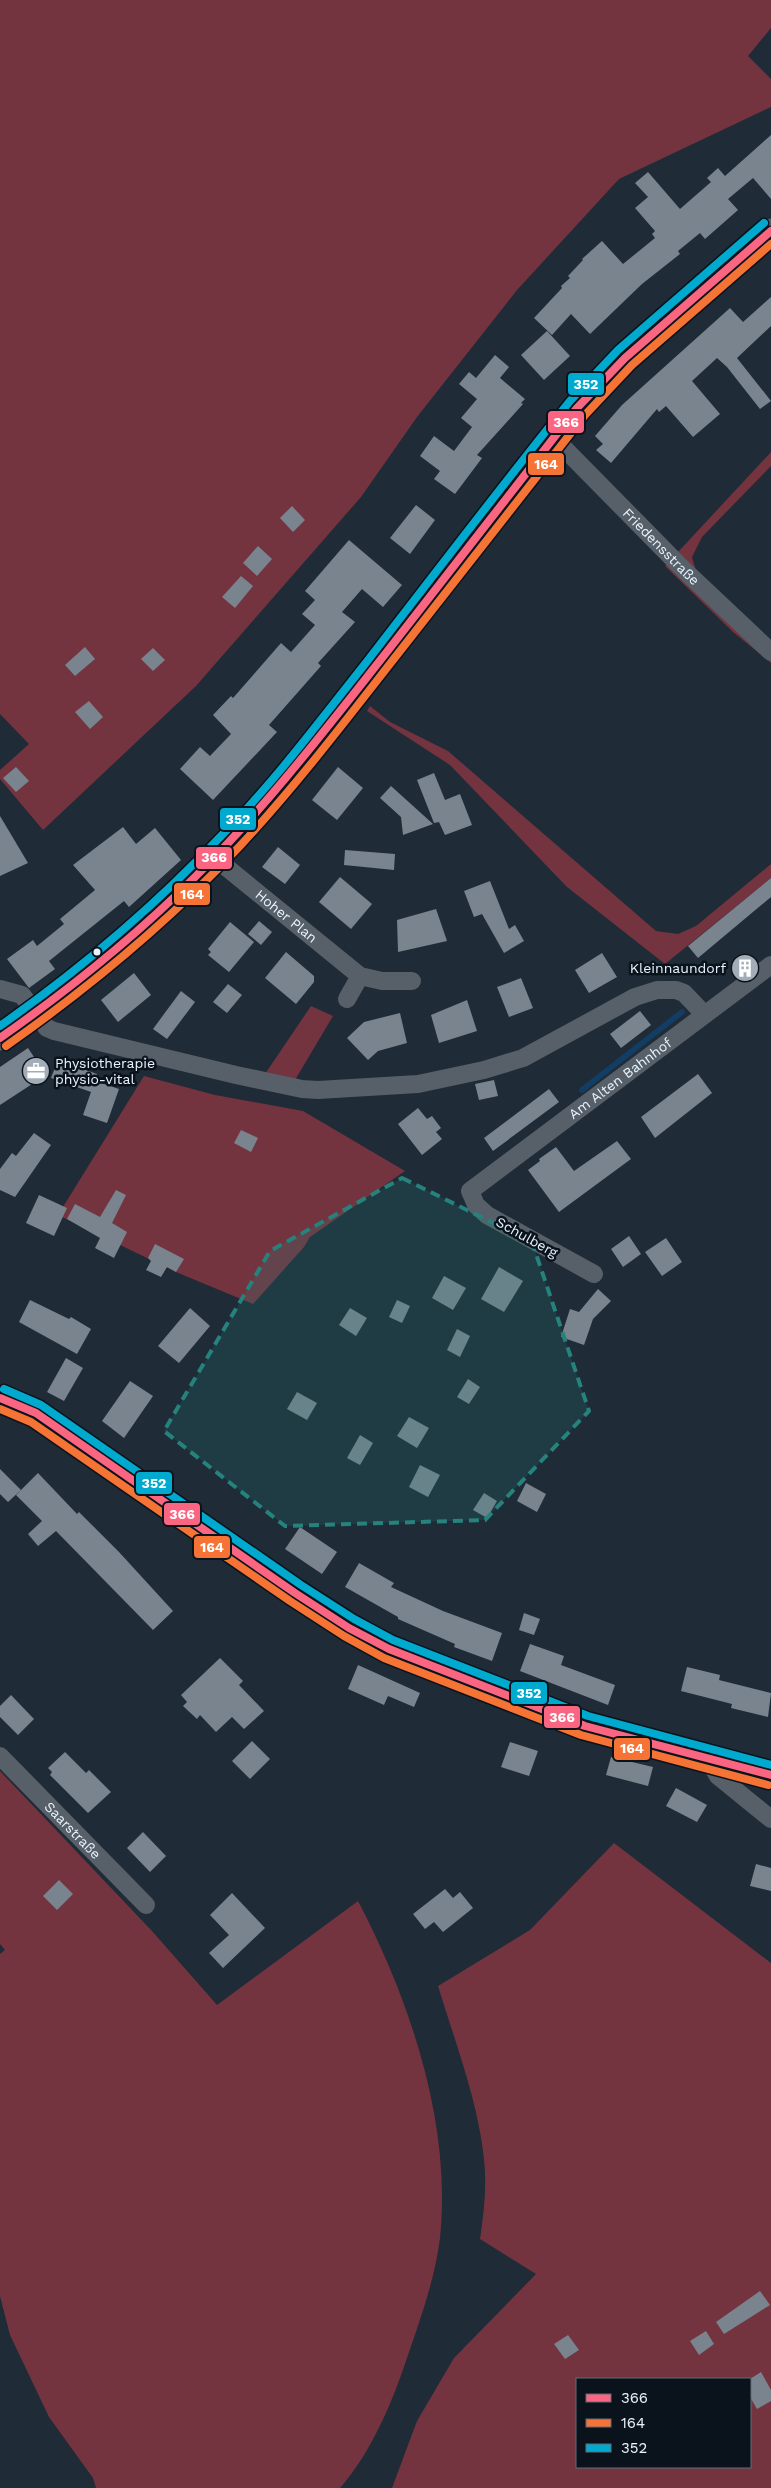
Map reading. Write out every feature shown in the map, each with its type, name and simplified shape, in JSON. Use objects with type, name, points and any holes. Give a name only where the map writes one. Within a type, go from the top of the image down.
[{"type":"street","points":[[0,1038],[42,1021],[104,960],[215,858],[262,808],[307,753],[577,408],[626,358],[771,231]]},
{"type":"street","name":"Friedensstraße","points":[[553,438],[684,570],[771,652]]},
{"type":"street","name":"Hoher Plan","points":[[215,858],[360,976],[382,981],[412,981]]},
{"type":"street","name":"Am Alten Bahnhof","points":[[470,1192],[704,1014],[771,966]]},
{"type":"street","points":[[346,999],[360,976]]},
{"type":"street","points":[[0,989],[22,995],[42,1021],[161,1058],[302,1089],[358,1089],[418,1084],[484,1070],[523,1058],[635,997],[657,990],[676,990],[684,993],[704,1014]]},
{"type":"street","name":"Schulberg","points":[[470,1192],[476,1204],[487,1215],[594,1274]]},
{"type":"street","points":[[0,1398],[36,1413],[295,1593],[349,1628],[389,1649],[585,1726],[771,1775]]},
{"type":"street","name":"Saarstraße","points":[[0,1756],[146,1905]]},
{"type":"street","points":[[714,1760],[712,1766],[718,1776],[771,1819]]},
{"type":"highlighted area","points":[[402,1178],[532,1242],[589,1411],[485,1520],[285,1526],[164,1431],[270,1251]]},
{"type":"shaded area","points":[[0,0],[771,0],[771,28],[748,56],[771,79],[771,107],[619,179],[517,290],[417,417],[361,497],[196,686],[43,830],[0,779],[0,770],[29,744],[0,714]]},
{"type":"shaded area","points":[[771,452],[771,466],[702,537],[692,557],[696,571],[771,642],[771,663],[733,632],[665,566]]},
{"type":"shaded area","points":[[370,706],[390,722],[448,751],[656,931],[678,934],[696,926],[771,864],[771,878],[665,964],[567,887],[450,765],[367,711]]},
{"type":"shaded area","points":[[311,1006],[333,1016],[295,1080],[265,1074]]},
{"type":"shaded area","points":[[144,1076],[215,1095],[303,1111],[405,1171],[310,1237],[304,1247],[253,1304],[176,1272],[58,1215]]},
{"type":"shaded area","points":[[0,1771],[152,1931],[217,2005],[358,1901],[377,1939],[410,2021],[433,2107],[440,2151],[442,2195],[440,2238],[435,2269],[395,2392],[371,2443],[340,2488],[96,2488],[93,2478],[49,2417],[10,2335],[0,2296],[0,1954],[5,1950],[0,1944]]},
{"type":"shaded area","points":[[614,1843],[771,1963],[771,2488],[392,2488],[417,2421],[454,2358],[536,2274],[480,2239],[485,2189],[485,2169],[481,2137],[465,2072],[438,1986],[530,1930]]},
{"type":"building","points":[[771,135],[771,199],[753,178],[728,199],[738,210],[705,239],[700,233],[678,251],[680,254],[642,284],[590,334],[571,314],[552,335],[534,318],[562,288],[561,286],[570,278],[568,276],[582,259],[602,241],[623,264],[655,238],[652,234],[655,231],[635,208],[648,197],[635,183],[648,172],[680,209],[711,182],[707,178],[718,168],[725,176]]},
{"type":"building","points":[[771,297],[771,326],[737,358],[771,401],[760,409],[727,367],[717,358],[692,381],[720,414],[693,437],[666,406],[659,412],[657,409],[611,463],[596,450],[603,444],[595,436],[622,405],[730,308],[743,322]]},
{"type":"building","points":[[547,331],[570,356],[544,380],[521,355]]},
{"type":"building","points":[[495,355],[509,367],[500,378],[525,399],[521,403],[523,404],[477,455],[482,458],[455,494],[434,479],[440,471],[420,456],[434,436],[454,451],[472,427],[461,418],[477,399],[459,384],[469,372],[476,378]]},
{"type":"building","points":[[416,505],[435,520],[410,554],[390,538]]},
{"type":"building","points":[[292,506],[305,520],[293,532],[280,518]]},
{"type":"building","points":[[349,540],[402,585],[383,607],[362,589],[342,612],[355,622],[318,663],[321,666],[269,725],[277,732],[213,800],[180,769],[200,747],[210,756],[231,734],[213,715],[231,696],[233,698],[281,643],[291,652],[315,625],[302,614],[315,600],[305,591]]},
{"type":"building","points":[[258,546],[272,559],[257,576],[243,563]]},
{"type":"building","points":[[241,576],[253,586],[235,608],[222,597]]},
{"type":"building","points":[[85,647],[95,659],[75,676],[65,665]]},
{"type":"building","points":[[153,648],[165,660],[153,671],[141,659]]},
{"type":"building","points":[[89,701],[103,717],[90,729],[75,712]]},
{"type":"building","points":[[16,767],[29,781],[16,792],[3,778]]},
{"type":"building","points":[[338,767],[363,788],[337,820],[312,800]]},
{"type":"building","points":[[434,773],[445,800],[460,794],[472,825],[445,835],[439,822],[434,823],[417,780]]},
{"type":"building","points":[[391,786],[433,824],[403,835],[401,817],[380,798]]},
{"type":"building","points":[[0,816],[28,863],[0,876]]},
{"type":"building","points":[[123,827],[136,844],[155,828],[181,860],[129,907],[124,901],[49,961],[55,969],[29,988],[7,959],[33,940],[37,946],[64,924],[60,919],[95,890],[73,865]]},
{"type":"building","points":[[278,847],[300,865],[285,884],[262,867]]},
{"type":"building","points":[[345,850],[395,854],[394,870],[344,865]]},
{"type":"building","points":[[340,877],[372,904],[351,929],[319,902]]},
{"type":"building","points":[[771,878],[771,897],[698,958],[688,946]]},
{"type":"building","points":[[490,881],[509,929],[515,925],[524,941],[504,953],[482,914],[474,917],[464,891]]},
{"type":"building","points":[[436,909],[447,941],[398,952],[397,920]]},
{"type":"building","points":[[259,921],[272,932],[261,945],[248,934]]},
{"type":"building","points":[[230,922],[254,942],[229,972],[208,955],[211,952],[208,949]]},
{"type":"building","points":[[286,952],[314,976],[314,982],[296,1004],[265,978]]},
{"type":"building","points":[[602,953],[617,977],[589,993],[575,970]]},
{"type":"building","points":[[134,973],[151,995],[118,1022],[101,1000]]},
{"type":"building","points":[[521,978],[533,1008],[509,1017],[497,987]]},
{"type":"building","points":[[228,984],[242,995],[227,1013],[213,1002]]},
{"type":"building","points":[[181,991],[195,1002],[167,1039],[153,1029]]},
{"type":"building","points":[[467,1000],[477,1031],[439,1043],[431,1015]]},
{"type":"building","points":[[640,1011],[651,1025],[621,1048],[610,1034]]},
{"type":"building","points":[[400,1013],[407,1043],[378,1051],[368,1060],[347,1038],[364,1022]]},
{"type":"building","points":[[28,1048],[46,1075],[0,1105],[0,1067]]},
{"type":"building","points":[[58,1060],[97,1074],[95,1081],[119,1089],[107,1123],[83,1115],[91,1092],[51,1078]]},
{"type":"building","points":[[698,1074],[712,1093],[655,1138],[641,1117]]},
{"type":"building","points":[[494,1080],[498,1096],[479,1100],[475,1084]]},
{"type":"building","points":[[549,1089],[559,1102],[493,1151],[484,1138]]},
{"type":"building","points":[[418,1108],[427,1119],[432,1116],[441,1128],[436,1132],[442,1139],[422,1155],[398,1124]]},
{"type":"building","points":[[241,1130],[258,1138],[251,1152],[234,1143]]},
{"type":"building","points":[[34,1133],[51,1145],[15,1197],[0,1190],[0,1169],[12,1153],[16,1156]]},
{"type":"building","points":[[617,1141],[631,1159],[559,1212],[528,1170],[540,1161],[539,1159],[556,1147],[574,1171]]},
{"type":"building","points":[[116,1190],[126,1195],[112,1223],[127,1232],[114,1258],[95,1248],[100,1238],[67,1219],[75,1204],[100,1217]]},
{"type":"building","points":[[39,1195],[67,1208],[54,1236],[26,1223]]},
{"type":"building","points":[[629,1236],[641,1254],[623,1267],[611,1249]]},
{"type":"building","points":[[666,1238],[682,1262],[662,1276],[645,1252]]},
{"type":"building","points":[[155,1244],[184,1259],[176,1272],[167,1267],[161,1277],[146,1270],[151,1261],[148,1258]]},
{"type":"building","points":[[499,1267],[523,1281],[504,1312],[481,1299]]},
{"type":"building","points":[[444,1276],[466,1288],[453,1310],[432,1298]]},
{"type":"building","points":[[598,1289],[611,1301],[593,1319],[584,1345],[561,1337],[570,1309],[579,1312]]},
{"type":"building","points":[[30,1300],[69,1319],[71,1317],[91,1329],[77,1354],[19,1322]]},
{"type":"building","points":[[397,1300],[410,1306],[402,1323],[389,1317]]},
{"type":"building","points":[[190,1308],[210,1326],[179,1363],[158,1346]]},
{"type":"building","points":[[350,1308],[367,1318],[356,1336],[339,1325]]},
{"type":"building","points":[[457,1329],[470,1336],[460,1357],[447,1350]]},
{"type":"building","points":[[66,1358],[83,1368],[64,1401],[47,1392]]},
{"type":"building","points":[[468,1379],[480,1387],[469,1404],[457,1397]]},
{"type":"building","points":[[130,1381],[153,1396],[124,1438],[102,1421]]},
{"type":"building","points":[[297,1392],[317,1403],[307,1420],[287,1409]]},
{"type":"building","points":[[409,1417],[429,1428],[417,1448],[397,1436]]},
{"type":"building","points":[[360,1435],[373,1443],[360,1465],[347,1458]]},
{"type":"building","points":[[420,1465],[440,1475],[428,1497],[409,1487]]},
{"type":"building","points":[[0,1469],[21,1490],[8,1502],[0,1494]]},
{"type":"building","points":[[38,1473],[77,1514],[79,1512],[119,1552],[173,1611],[153,1630],[56,1531],[38,1546],[28,1534],[42,1521],[16,1495]]},
{"type":"building","points":[[526,1483],[546,1494],[537,1512],[517,1501]]},
{"type":"building","points":[[484,1493],[497,1501],[487,1518],[473,1510]]},
{"type":"building","points":[[300,1527],[337,1552],[322,1574],[285,1549]]},
{"type":"building","points":[[359,1563],[394,1583],[391,1587],[443,1611],[502,1633],[492,1661],[454,1647],[455,1644],[398,1619],[398,1617],[345,1587]]},
{"type":"building","points":[[524,1613],[540,1619],[534,1635],[519,1630]]},
{"type":"building","points":[[530,1644],[564,1656],[561,1665],[615,1685],[608,1705],[520,1671]]},
{"type":"building","points":[[220,1658],[243,1681],[239,1685],[264,1711],[244,1729],[232,1717],[216,1732],[200,1715],[197,1719],[183,1706],[187,1702],[181,1695]]},
{"type":"building","points":[[358,1665],[420,1693],[414,1707],[388,1696],[384,1705],[348,1689]]},
{"type":"building","points":[[687,1667],[720,1675],[719,1680],[771,1693],[768,1717],[731,1708],[732,1704],[681,1691]]},
{"type":"building","points":[[11,1695],[34,1719],[18,1735],[0,1717],[0,1706]]},
{"type":"building","points":[[252,1741],[270,1759],[250,1779],[232,1761]]},
{"type":"building","points":[[510,1742],[538,1751],[529,1776],[501,1767]]},
{"type":"building","points":[[65,1752],[86,1773],[89,1770],[111,1792],[88,1813],[50,1775],[52,1772],[48,1768]]},
{"type":"building","points":[[611,1757],[653,1767],[648,1786],[606,1775]]},
{"type":"building","points":[[676,1788],[707,1805],[697,1822],[666,1806]]},
{"type":"building","points":[[143,1832],[166,1856],[150,1872],[127,1848]]},
{"type":"building","points":[[756,1864],[771,1868],[771,1891],[750,1886]]},
{"type":"building","points":[[59,1880],[73,1894],[57,1910],[43,1896]]},
{"type":"building","points":[[445,1889],[453,1898],[460,1892],[473,1908],[443,1932],[434,1922],[425,1929],[413,1914]]},
{"type":"building","points":[[232,1893],[265,1928],[223,1968],[209,1953],[229,1935],[210,1915]]},
{"type":"building","points":[[760,2291],[770,2305],[724,2334],[716,2322]]},
{"type":"building","points":[[706,2331],[714,2344],[699,2355],[690,2341]]},
{"type":"building","points":[[568,2335],[579,2350],[565,2359],[554,2344]]},
{"type":"building","points":[[761,2372],[771,2390],[771,2401],[757,2409],[751,2399],[751,2378]]},
{"type":"waterway","points":[[582,1090],[682,1012]]},
{"type":"transit line","name":"352","points":[[0,1026],[116,936],[171,886],[223,834],[261,793],[314,729],[570,401],[618,350],[764,223]]},
{"type":"transit line","name":"366","points":[[0,1038],[77,981],[126,941],[222,850],[318,739],[577,408],[625,358],[771,231]]},
{"type":"transit line","name":"164","points":[[6,1046],[68,1001],[127,953],[212,875],[239,847],[318,755],[585,415],[632,365],[771,244]]},
{"type":"transit line","name":"352","points":[[4,1389],[41,1405],[301,1585],[354,1619],[393,1640],[588,1716],[771,1765]]},
{"type":"transit line","name":"366","points":[[0,1398],[36,1413],[295,1593],[349,1628],[389,1649],[585,1726],[771,1775]]},
{"type":"transit line","name":"164","points":[[0,1409],[31,1422],[290,1601],[344,1636],[384,1658],[581,1735],[768,1785]]},
{"type":"place","name":"Kleinnaundorf","points":[[745,968]]},
{"type":"place","name":"Physiotherapie physio-vital","points":[[36,1071]]}]
